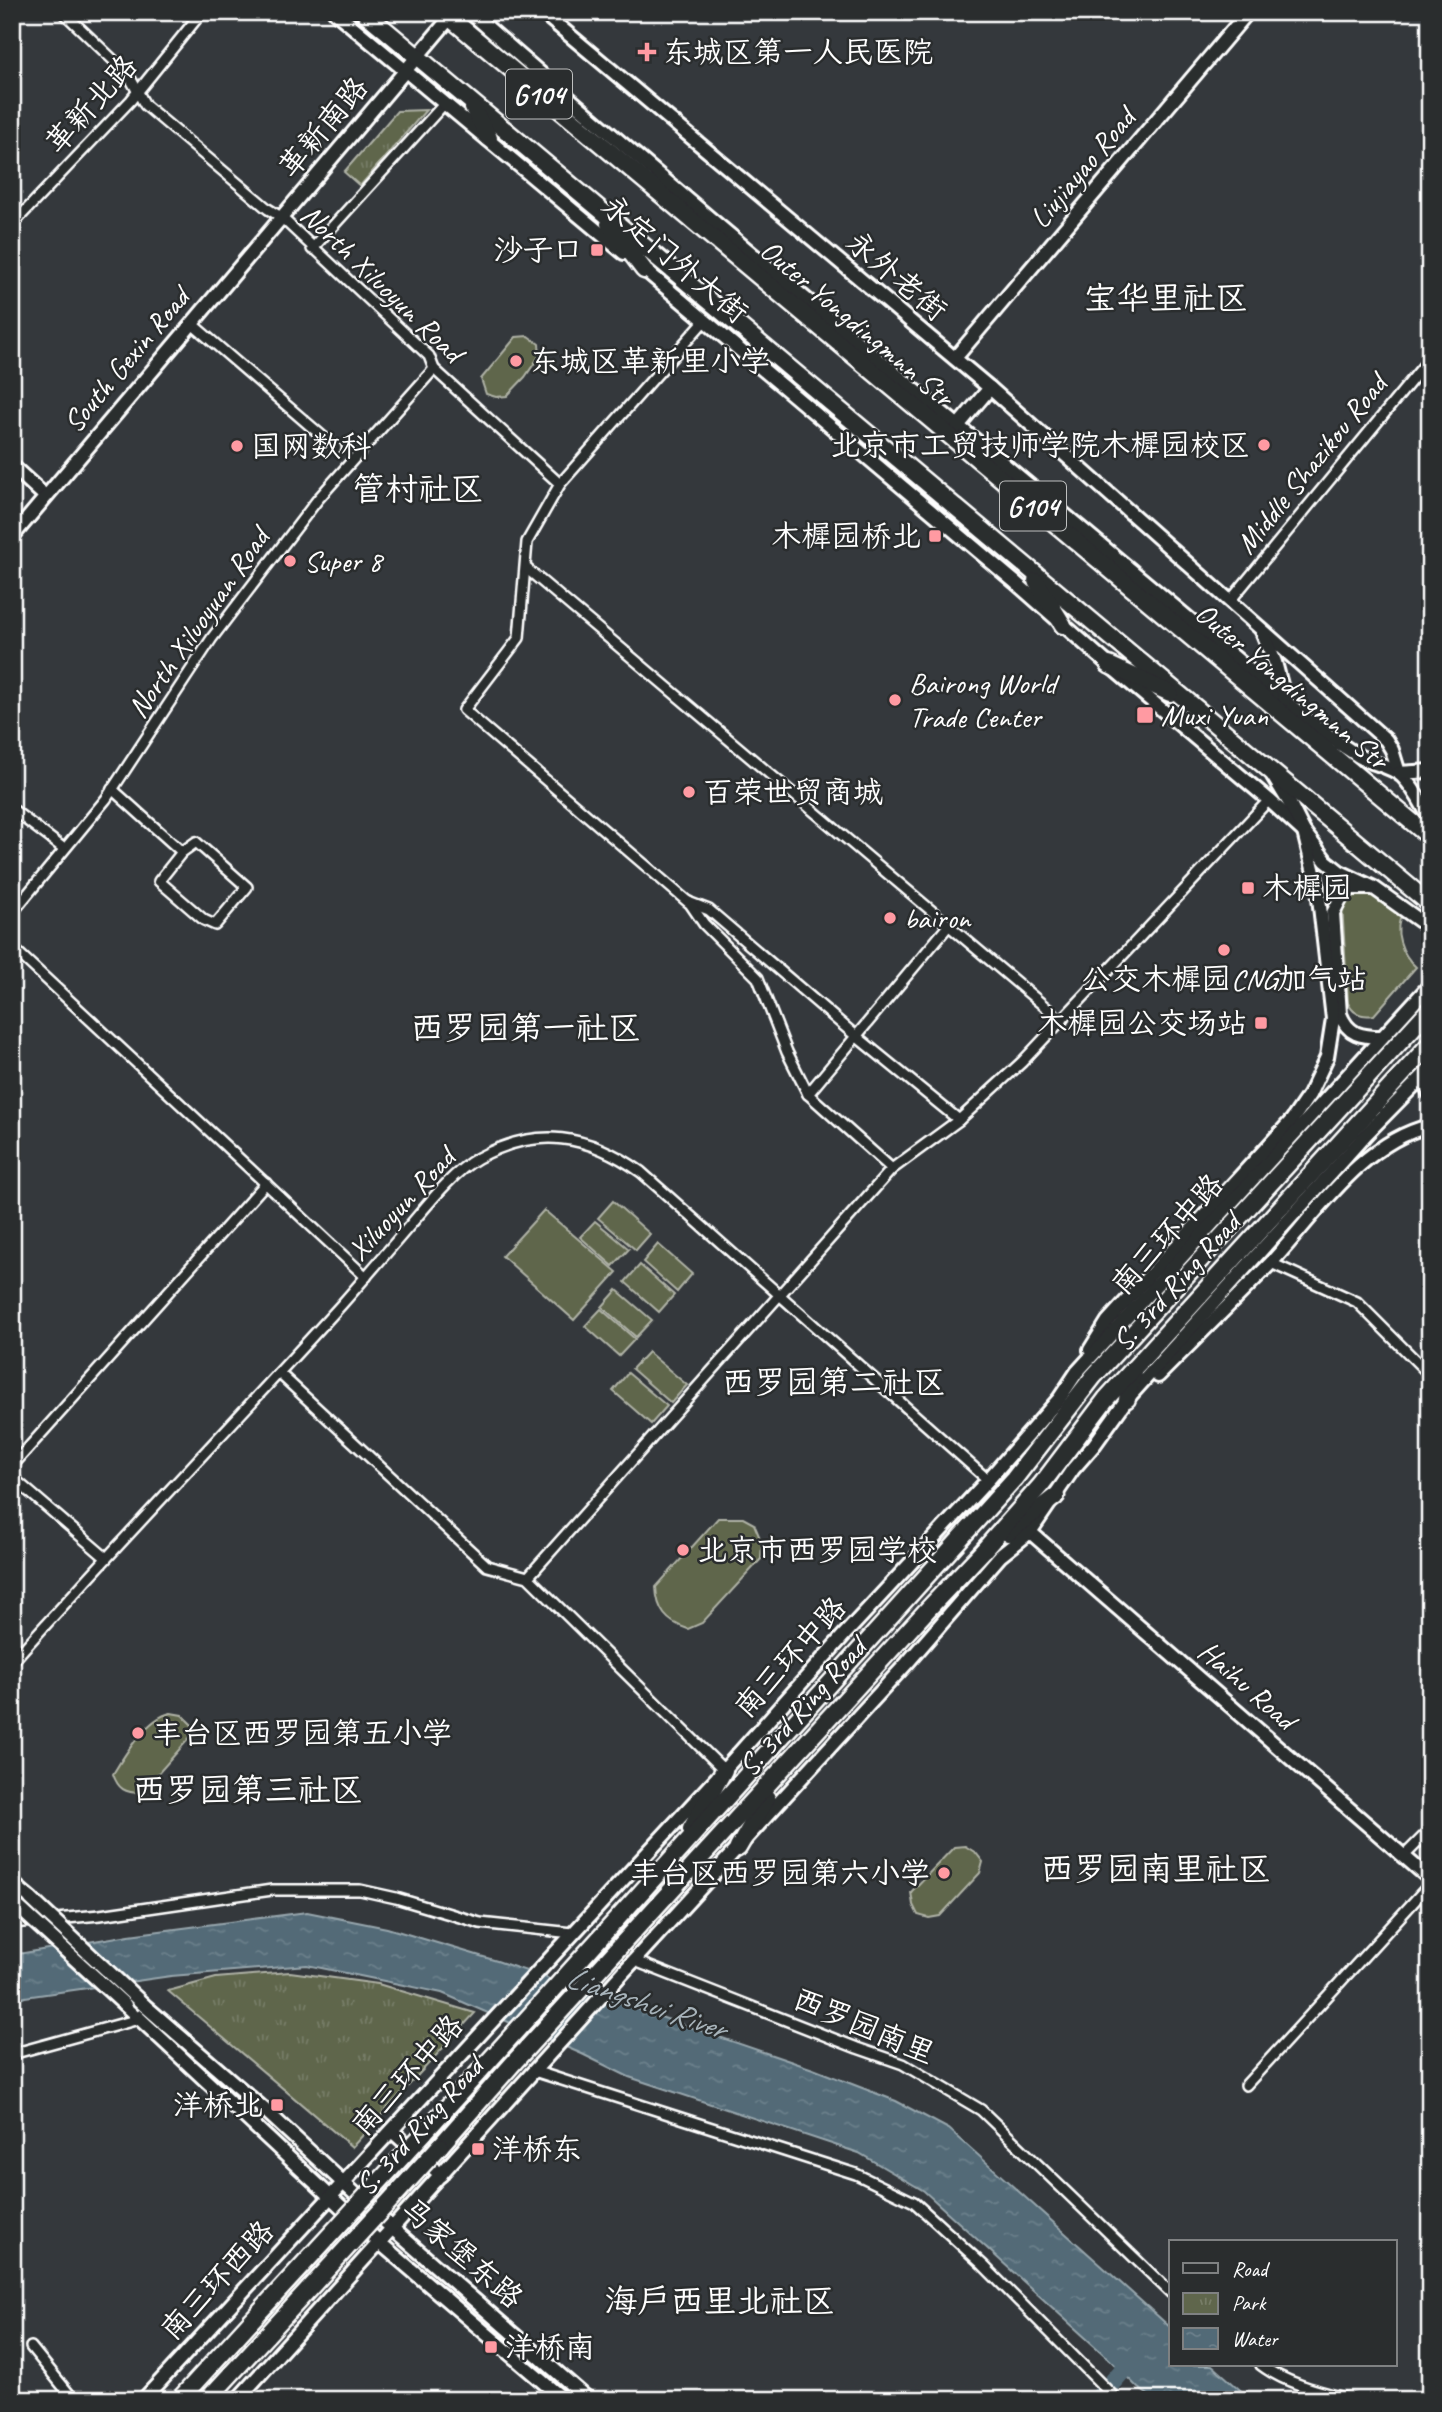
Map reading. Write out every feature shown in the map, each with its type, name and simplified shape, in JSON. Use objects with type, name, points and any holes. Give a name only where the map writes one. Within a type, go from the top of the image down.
[{"type":"highway","name":"永定门外大街","points":[[363,12],[590,200]]},
{"type":"highway","name":"Outer Yongdingmnn Str","points":[[449,14],[1430,837]]},
{"type":"highway","points":[[468,99],[489,138]]},
{"type":"highway","points":[[590,200],[644,270]]},
{"type":"highway","name":"G104","points":[[590,200],[1430,905]]},
{"type":"highway","points":[[1027,567],[1063,625]]},
{"type":"highway","points":[[1109,665],[1188,701]]},
{"type":"highway","name":"S. 3rd Ring Road","points":[[179,2400],[677,1855],[873,1633],[1014,1479],[1085,1374],[1430,1009]]},
{"type":"highway","name":"S. 3rd Ring Road","points":[[207,2400],[983,1551],[1041,1485],[1106,1399],[1430,1044]]},
{"type":"highway","points":[[1127,1399],[1133,1371]]},
{"type":"highway","points":[[1059,1399],[1085,1374]]},
{"type":"highway","points":[[983,1551],[1056,1496]]},
{"type":"highway","points":[[738,1848],[786,1766]]},
{"type":"highway","points":[[677,1855],[724,1770]]},
{"type":"street","name":"North Xiluoyun Road","points":[[63,12],[128,74],[145,105],[281,218],[429,356],[434,369],[560,484]]},
{"type":"street","name":"革新北路","points":[[12,225],[138,92],[202,12]]},
{"type":"street","name":"永定门外大街","points":[[335,12],[705,320],[1269,800],[1304,832],[1326,861],[1340,872],[1374,888],[1428,927]]},
{"type":"street","name":"永定门外大街","points":[[470,12],[593,121],[957,427],[1082,527],[1285,700],[1359,757],[1399,773],[1419,797],[1430,818]]},
{"type":"street","name":"永外老街","points":[[542,12],[955,358],[1214,586],[1386,740],[1399,773]]},
{"type":"street","name":"Liujiayao Road","points":[[955,358],[1248,12]]},
{"type":"street","name":"革新南路","points":[[281,218],[405,71],[449,14]]},
{"type":"street","points":[[312,249],[445,103]]},
{"type":"street","name":"South Gexin Road","points":[[12,537],[281,218]]},
{"type":"street","points":[[705,320],[560,484],[527,542],[519,638],[464,710],[688,902],[704,924],[758,978],[787,1052],[808,1094],[892,1168]]},
{"type":"street","points":[[191,323],[335,448]]},
{"type":"street","name":"Middle Shazikou Road","points":[[1230,601],[1430,358]]},
{"type":"street","name":"North Xiluoyuan Road","points":[[12,913],[112,789],[212,638],[310,509],[434,369]]},
{"type":"street","points":[[957,427],[990,388]]},
{"type":"street","points":[[12,466],[45,496]]},
{"type":"street","points":[[526,568],[1062,1020]]},
{"type":"street","points":[[1260,627],[1275,662],[1285,700]]},
{"type":"street","points":[[1085,1374],[1108,1321],[1292,1120],[1309,1095],[1327,1057],[1333,1019],[1318,889],[1304,832],[1268,768]]},
{"type":"street","points":[[1399,773],[1430,771]]},
{"type":"street","points":[[112,789],[182,852]]},
{"type":"street","points":[[528,1577],[892,1168],[959,1120],[1062,1020],[1269,800]]},
{"type":"street","points":[[12,809],[63,848]]},
{"type":"street","points":[[196,842],[247,887],[215,925],[204,920],[159,881],[182,852],[196,842]]},
{"type":"street","points":[[1374,888],[1353,888],[1344,892],[1333,913],[1340,1014],[1351,1032],[1362,1037],[1382,1037]]},
{"type":"street","points":[[688,902],[709,910],[856,1037],[959,1120]]},
{"type":"street","points":[[808,1094],[949,925]]},
{"type":"street","points":[[12,947],[366,1277]]},
{"type":"street","name":"南三环中路","points":[[1085,1374],[1430,985]]},
{"type":"street","points":[[1426,1073],[1430,1094]]},
{"type":"street","points":[[1094,1445],[1127,1399],[1367,1133],[1426,1073]]},
{"type":"street","points":[[237,2400],[907,1663],[1000,1556],[1030,1532],[1073,1469],[1128,1406],[1271,1262],[1348,1175],[1377,1151],[1420,1128],[1430,1126]]},
{"type":"street","name":"Xiluoyun Road","points":[[12,1662],[106,1557],[279,1373],[439,1191],[477,1158],[518,1143],[556,1137],[583,1141],[617,1154],[641,1171],[988,1480]]},
{"type":"street","points":[[12,1466],[266,1183]]},
{"type":"street","points":[[1271,1262],[1357,1303],[1430,1375]]},
{"type":"street","points":[[279,1373],[487,1566],[528,1577],[724,1770]]},
{"type":"street","name":"南三环中路","points":[[331,2196],[724,1770],[1059,1399]]},
{"type":"street","points":[[12,1477],[106,1557]]},
{"type":"street","name":"Haihu Road","points":[[1030,1532],[1430,1881]]},
{"type":"street","points":[[1404,1856],[1430,1830]]},
{"type":"street","points":[[1246,2085],[1430,1881]]},
{"type":"street","name":"马家堡东路","points":[[12,1883],[144,2005],[266,2110],[393,2229],[589,2400]]},
{"type":"street","points":[[12,1923],[100,1915],[272,1890],[360,1891],[396,1898],[480,1923],[572,1933]]},
{"type":"street","name":"马家堡东路","points":[[15,1904],[380,2243],[564,2400]]},
{"type":"street","name":"西罗园南里","points":[[635,1961],[903,2064],[981,2110],[1169,2291]]},
{"type":"street","points":[[12,2054],[139,2019]]},
{"type":"street","points":[[534,2071],[856,2174],[914,2202],[983,2265],[1117,2400]]},
{"type":"street","points":[[392,2131],[441,2175]]},
{"type":"street","name":"南三环西路","points":[[143,2400],[331,2196]]},
{"type":"street","points":[[31,2347],[74,2400]]},
{"type":"street","points":[[1262,2366],[1318,2391],[1353,2400]]},
{"type":"green space","points":[[426,110],[360,186],[344,172],[397,111]]},
{"type":"green space","points":[[528,336],[539,344],[540,355],[525,377],[507,396],[486,394],[481,379],[516,337]]},
{"type":"green space","points":[[1369,884],[1403,913],[1398,927],[1400,942],[1416,967],[1374,1015],[1366,1016],[1355,1012],[1348,1003],[1342,905],[1344,898]]},
{"type":"green space","points":[[613,1201],[650,1234],[636,1250],[598,1218]]},
{"type":"green space","points":[[544,1210],[617,1272],[574,1320],[502,1256]]},
{"type":"green space","points":[[595,1221],[629,1249],[613,1266],[580,1237]]},
{"type":"green space","points":[[658,1244],[692,1274],[677,1292],[643,1262]]},
{"type":"green space","points":[[640,1265],[674,1295],[659,1312],[625,1282]]},
{"type":"green space","points":[[617,1290],[652,1320],[636,1337],[602,1307]]},
{"type":"green space","points":[[601,1309],[635,1339],[619,1356],[585,1326]]},
{"type":"green space","points":[[648,1352],[687,1385],[671,1403],[632,1369]]},
{"type":"green space","points":[[628,1373],[667,1406],[651,1424],[613,1391]]},
{"type":"green space","points":[[718,1518],[743,1518],[754,1524],[762,1543],[761,1559],[702,1623],[688,1629],[674,1623],[664,1614],[658,1602],[656,1587]]},
{"type":"green space","points":[[171,1713],[182,1715],[192,1725],[192,1735],[141,1793],[123,1789],[113,1774],[118,1766],[154,1721]]},
{"type":"green space","points":[[965,1846],[983,1862],[980,1873],[940,1916],[929,1918],[918,1915],[911,1892],[954,1847]]},
{"type":"green space","points":[[290,1972],[378,1984],[475,2013],[352,2147],[168,1991],[216,1978]]},
{"type":"water","points":[[307,1912],[387,1928],[497,1961],[813,2069],[896,2101],[949,2129],[1169,2326],[1169,2366],[1213,2366],[1247,2396],[1256,2400],[1156,2400],[1138,2388],[924,2191],[859,2153],[629,2077],[442,1993],[307,1965],[171,1976],[25,1997],[12,2002],[12,1955],[129,1935]]},
{"type":"waterway","points":[[1097,2400],[1136,2355]]},
{"type":"place","name":"东城区第一人民医院","points":[[647,52]]},
{"type":"place","name":"沙子口","points":[[597,250]]},
{"type":"place","name":"东城区革新里小学","points":[[516,361]]},
{"type":"place","name":"北京市工贸技师学院木樨园校区","points":[[1264,445]]},
{"type":"place","name":"国网数科","points":[[237,446]]},
{"type":"place","name":"木樨园桥北","points":[[935,536]]},
{"type":"place","name":"Super 8","points":[[290,561]]},
{"type":"place","name":"Bairong World Trade Center","points":[[895,700]]},
{"type":"place","name":"Muxi Yuan","points":[[1145,715]]},
{"type":"place","name":"百荣世贸商城","points":[[689,792]]},
{"type":"place","name":"木樨园","points":[[1248,888]]},
{"type":"place","name":"bairon","points":[[890,918]]},
{"type":"place","name":"公交木樨园CNG加气站","points":[[1224,950]]},
{"type":"place","name":"木樨园公交场站","points":[[1261,1023]]},
{"type":"place","name":"北京市西罗园学校","points":[[683,1550]]},
{"type":"place","name":"丰台区西罗园第五小学","points":[[138,1733]]},
{"type":"place","name":"丰台区西罗园第六小学","points":[[944,1873]]},
{"type":"place","name":"洋桥北","points":[[277,2105]]},
{"type":"place","name":"洋桥东","points":[[478,2149]]},
{"type":"place","name":"洋桥南","points":[[491,2347]]},
{"type":"district","name":"宝华里社区","points":[[1166,297]]},
{"type":"district","name":"管村社区","points":[[418,488]]},
{"type":"district","name":"西罗园第一社区","points":[[526,1027]]},
{"type":"district","name":"西罗园第二社区","points":[[834,1382]]},
{"type":"district","name":"西罗园第三社区","points":[[248,1789]]},
{"type":"district","name":"西罗园南里社区","points":[[1156,1868]]},
{"type":"district","name":"海户西里北社区","points":[[720,2300]]},
{"type":"water label","name":"Liangshui River","points":[[646,2002]]}]
